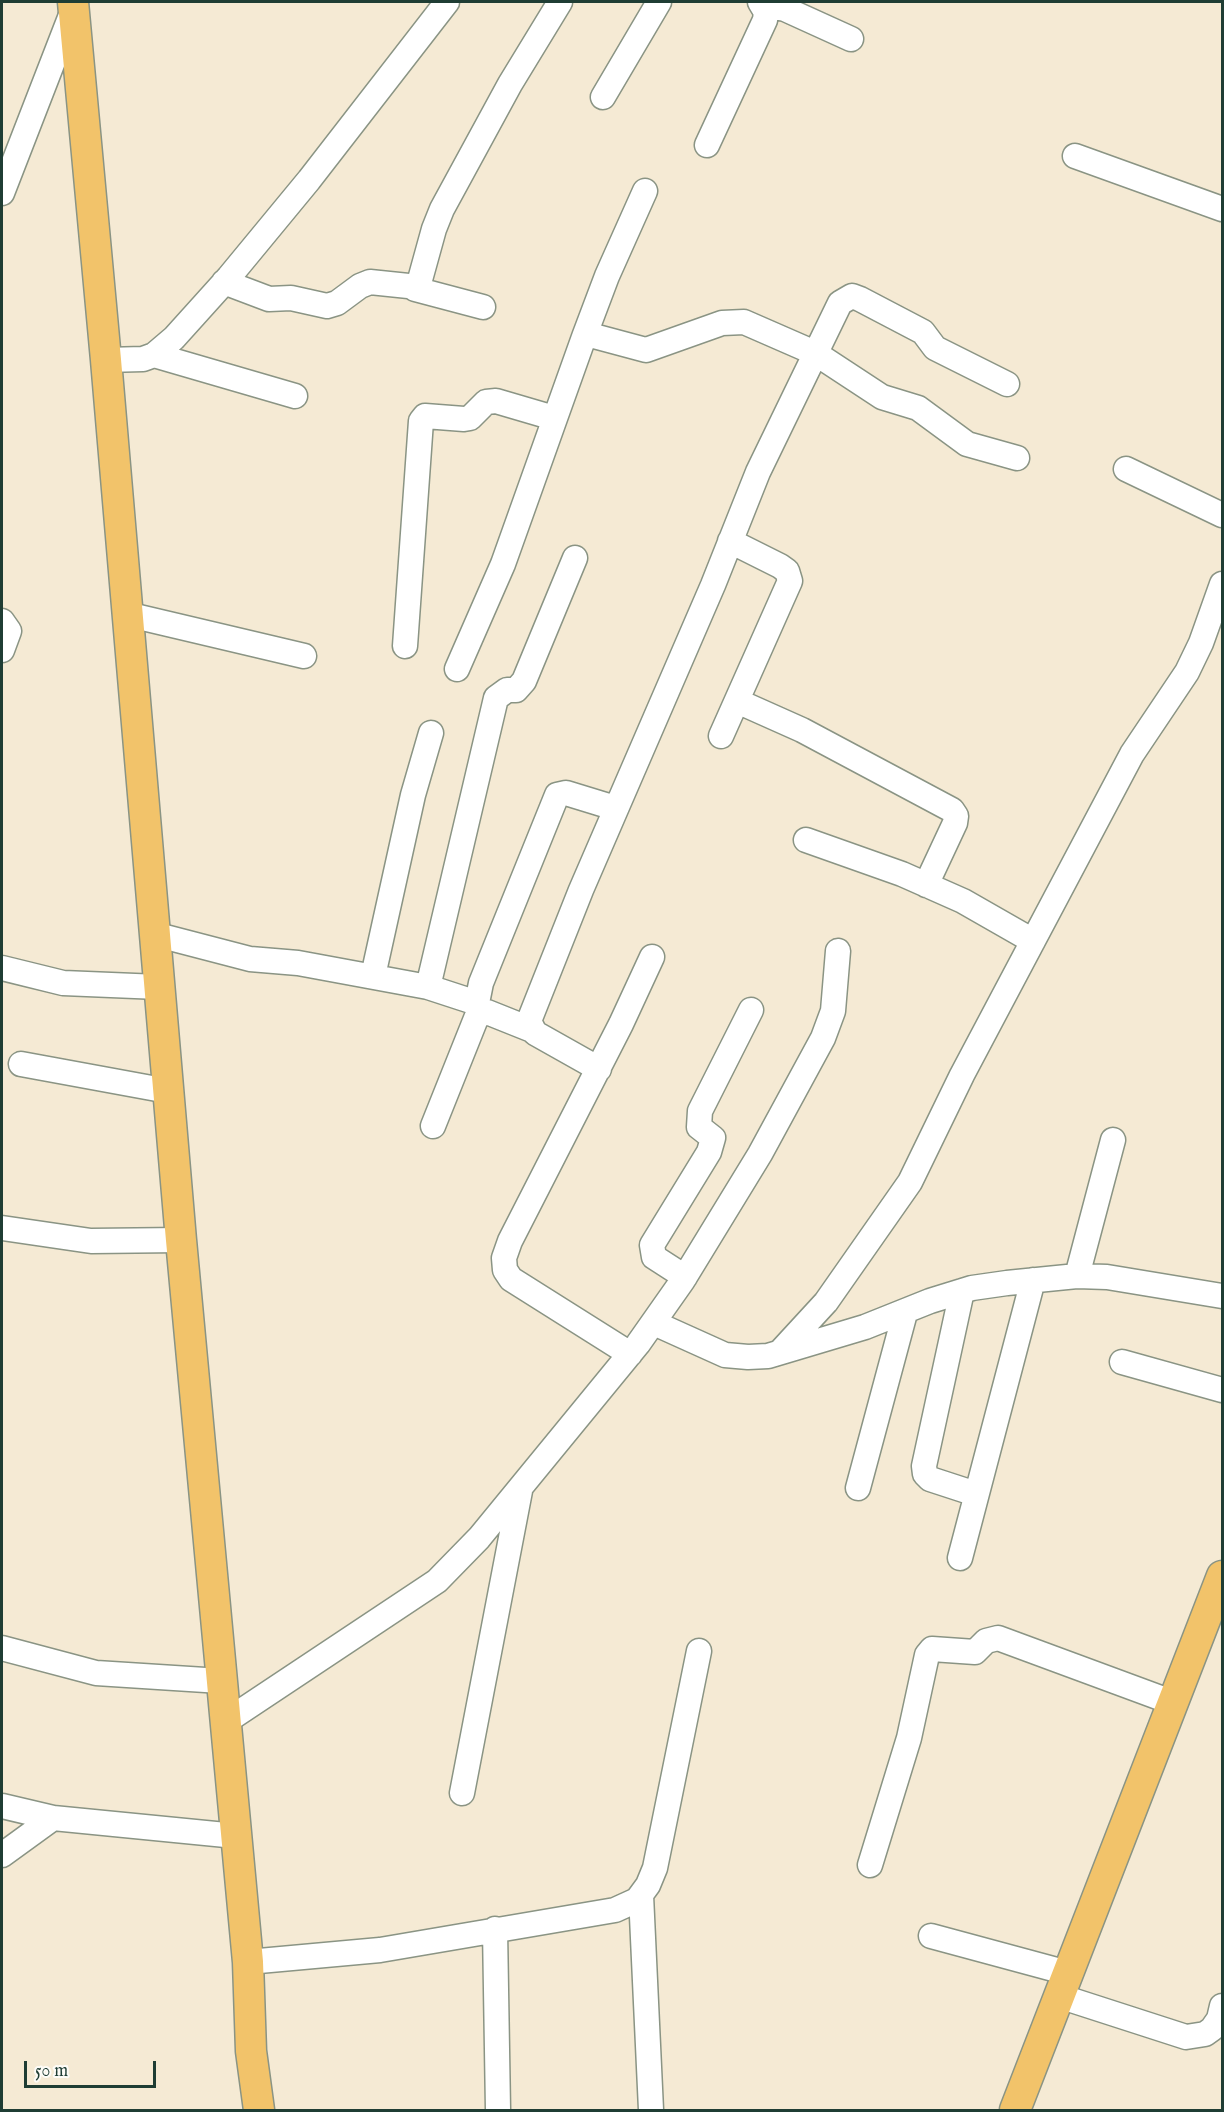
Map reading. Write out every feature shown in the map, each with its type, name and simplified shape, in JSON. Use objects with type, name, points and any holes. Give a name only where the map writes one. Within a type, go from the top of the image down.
[{"type":"main road","points":[[73,6],[106,360],[181,1240],[248,1962],[251,2051],[258,2110]]},
{"type":"main road","points":[[1015,2110],[1222,1576]]},
{"type":"street","points":[[106,360],[143,359],[154,355],[174,338],[309,180],[447,2]]},
{"type":"street","points":[[415,289],[420,285],[434,229],[442,209],[510,84],[560,2]]},
{"type":"street","points":[[603,97],[659,2]]},
{"type":"street","points":[[2,193],[10,147],[73,6]]},
{"type":"street","points":[[707,145],[765,20],[763,7],[785,9],[851,39]]},
{"type":"street","points":[[1075,156],[1222,209]]},
{"type":"street","points":[[457,669],[502,564],[607,276],[645,191]]},
{"type":"street","points":[[224,282],[269,299],[291,298],[327,306],[337,303],[370,282],[415,289],[483,307]]},
{"type":"street","points":[[532,1030],[529,1021],[615,808],[758,472],[840,303],[852,296],[923,332],[935,348],[1008,384]]},
{"type":"street","points":[[585,337],[590,335],[646,350],[722,323],[744,322],[815,353],[882,397],[918,408],[968,444],[1017,458]]},
{"type":"street","points":[[154,355],[295,396]]},
{"type":"street","points":[[405,646],[421,421],[425,416],[470,418],[486,402],[496,401],[554,418]]},
{"type":"street","points":[[1126,469],[1222,515]]},
{"type":"street","points":[[721,736],[790,581],[787,571],[780,566],[730,541]]},
{"type":"street","points":[[429,987],[443,915],[496,698],[507,690],[516,690],[524,681],[575,558]]},
{"type":"street","points":[[780,1352],[826,1302],[910,1182],[1132,754],[1187,672],[1202,643],[1222,584]]},
{"type":"street","points":[[126,614],[304,656]]},
{"type":"street","points":[[2,621],[9,630],[2,650]]},
{"type":"street","points":[[737,701],[802,730],[952,810],[956,816],[955,823],[927,885]]},
{"type":"street","points":[[374,976],[413,795],[431,733]]},
{"type":"street","points":[[434,1126],[477,1016],[484,974],[557,795],[566,793],[615,808]]},
{"type":"street","points":[[806,840],[927,885],[963,901],[1033,942]]},
{"type":"street","points":[[154,934],[249,959],[298,963],[429,987],[532,1030],[599,1069]]},
{"type":"street","points":[[225,1722],[437,1581],[479,1538],[520,1485],[630,1354],[685,1277],[760,1155],[823,1038],[833,1011],[838,951]]},
{"type":"street","points":[[630,1354],[512,1279],[505,1270],[504,1258],[510,1241],[599,1069],[652,957]]},
{"type":"street","points":[[2,968],[63,983],[159,987]]},
{"type":"street","points":[[685,1277],[654,1257],[652,1245],[709,1152],[713,1138],[699,1126],[700,1111],[751,1010]]},
{"type":"street","points":[[21,1064],[168,1091]]},
{"type":"street","points":[[1077,1276],[1113,1140]]},
{"type":"street","points":[[2,1228],[91,1241],[181,1240]]},
{"type":"street","points":[[654,1323],[725,1355],[748,1357],[780,1352],[905,1313],[962,1290],[1033,1280],[1077,1276],[1107,1278],[1222,1296]]},
{"type":"street","points":[[960,1558],[1033,1280]]},
{"type":"street","points":[[962,1290],[924,1466],[925,1474],[930,1479],[976,1494]]},
{"type":"street","points":[[858,1488],[905,1313]]},
{"type":"street","points":[[1122,1362],[1222,1390]]},
{"type":"street","points":[[462,1793],[520,1485]]},
{"type":"street","points":[[870,1865],[909,1738],[927,1655],[932,1648],[975,1652],[986,1641],[998,1638],[1174,1702]]},
{"type":"street","points":[[2,1648],[96,1673],[221,1681]]},
{"type":"street","points":[[248,1962],[380,1950],[615,1910],[627,1906],[641,1895],[655,1868],[699,1651]]},
{"type":"street","points":[[2,1806],[53,1818],[236,1836]]},
{"type":"street","points":[[2,1855],[53,1818]]},
{"type":"street","points":[[641,1895],[651,2110]]},
{"type":"street","points":[[495,1929],[498,2110]]},
{"type":"street","points":[[931,1936],[1064,1985],[1111,2013],[1185,2037],[1196,2037],[1212,2029],[1222,2006]]}]
